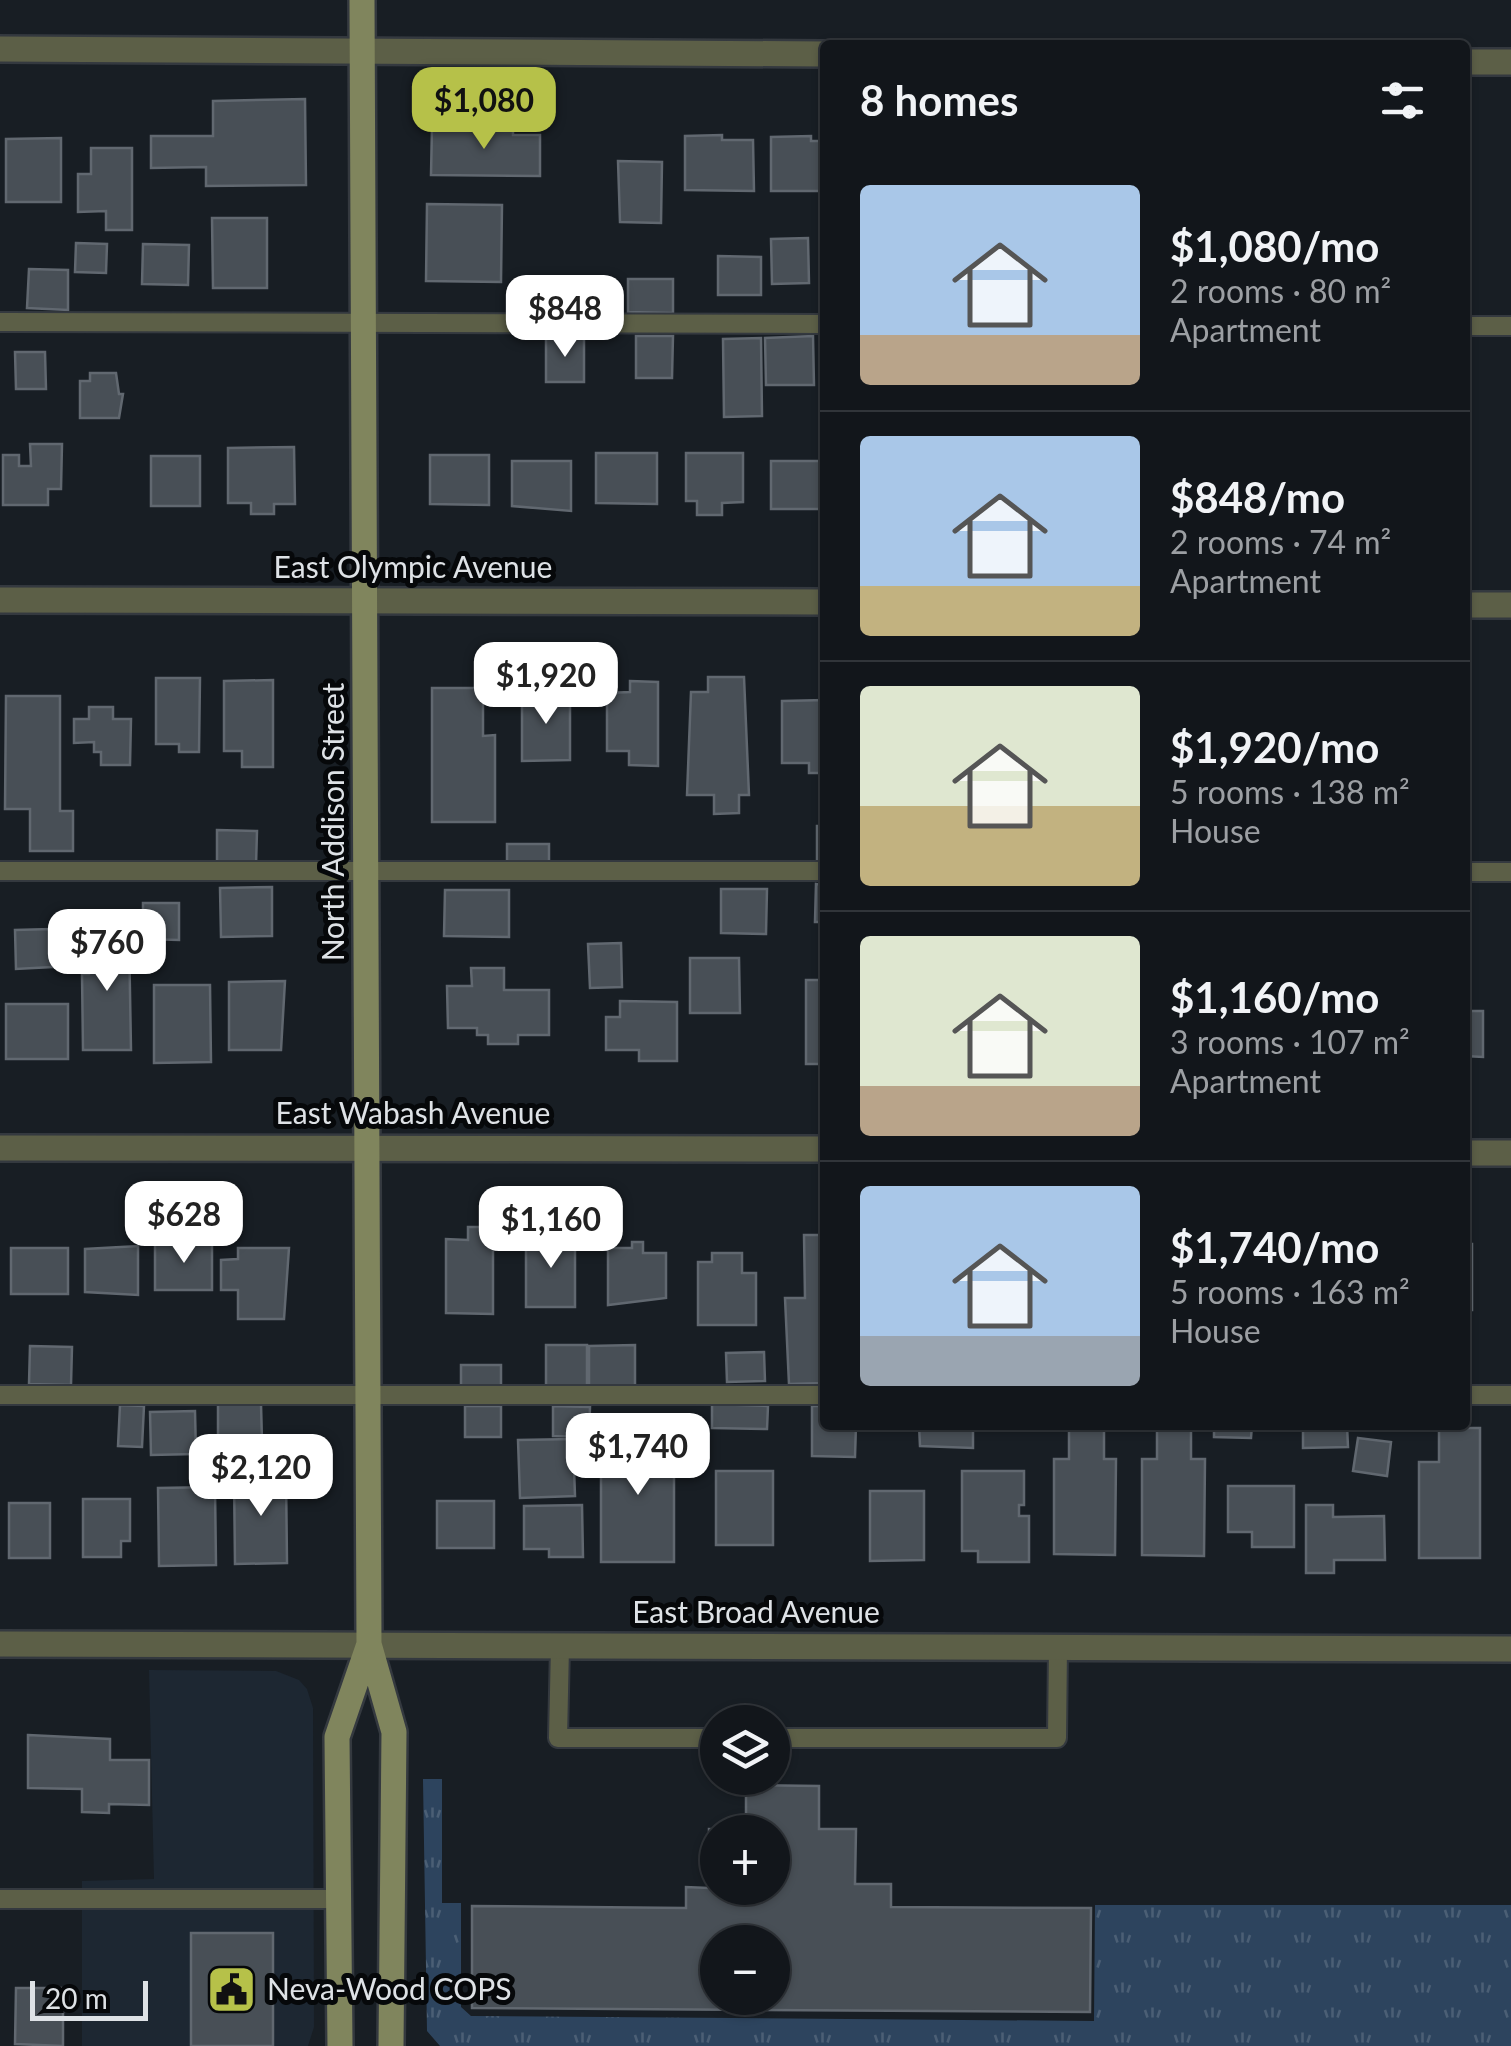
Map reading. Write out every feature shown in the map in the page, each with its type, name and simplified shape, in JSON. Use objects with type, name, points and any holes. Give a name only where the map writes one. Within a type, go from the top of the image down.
[{"type":"street","name":"North Addison Street","points":[[362,0],[370,1644],[394,1732],[391,2046]]},
{"type":"street","points":[[0,49],[820,54]]},
{"type":"street","points":[[1470,62],[1511,62]]},
{"type":"street","name":"East Olympic Avenue","points":[[0,600],[820,602]]},
{"type":"street","points":[[1470,605],[1511,605]]},
{"type":"street","name":"East Wabash Avenue","points":[[0,1148],[820,1149]]},
{"type":"street","points":[[1470,1153],[1511,1154]]},
{"type":"street","name":"East Broad Avenue","points":[[0,1644],[1511,1649]]},
{"type":"street","name":"North Addison Street","points":[[340,2046],[337,1737],[370,1644]]},
{"type":"lane","points":[[0,322],[820,324]]},
{"type":"lane","points":[[1470,326],[1511,326]]},
{"type":"lane","points":[[0,871],[820,870]]},
{"type":"lane","points":[[1470,872],[1511,872]]},
{"type":"lane","points":[[0,1395],[820,1395]]},
{"type":"lane","points":[[1470,1395],[1511,1395]]},
{"type":"lane","points":[[560,1646],[558,1738],[700,1738]]},
{"type":"lane","points":[[790,1738],[1057,1738],[1058,1646]]},
{"type":"lane","points":[[0,1899],[340,1899]]},
{"type":"shaded area","points":[[149,1670],[276,1671],[299,1680],[307,1689],[313,1708],[314,2027],[308,2046],[82,2046],[82,1881],[154,1879]]},
{"type":"green space","points":[[423,1779],[442,1779],[442,1903],[461,1903],[461,2007],[471,2016],[1094,2021],[1095,1905],[1511,1905],[1511,2046],[440,2046],[427,2031]]},
{"type":"building","points":[[305,99],[306,185],[206,186],[206,167],[151,168],[151,136],[213,136],[213,101]]},
{"type":"building","points":[[432,127],[513,128],[513,135],[540,135],[540,176],[431,175]]},
{"type":"building","points":[[722,135],[722,140],[753,140],[754,191],[685,190],[685,136]]},
{"type":"building","points":[[811,136],[811,141],[820,141],[820,191],[771,191],[771,137]]},
{"type":"building","points":[[61,138],[61,202],[6,202],[6,139]]},
{"type":"building","points":[[91,148],[132,148],[132,230],[106,230],[106,211],[78,212],[78,174],[91,174]]},
{"type":"building","points":[[618,161],[662,162],[661,223],[620,222]]},
{"type":"building","points":[[427,204],[502,205],[501,282],[426,281]]},
{"type":"building","points":[[212,218],[267,218],[267,288],[213,288]]},
{"type":"building","points":[[808,238],[809,283],[772,284],[771,239]]},
{"type":"building","points":[[76,243],[107,244],[106,273],[75,272]]},
{"type":"building","points":[[143,244],[189,245],[188,285],[142,284]]},
{"type":"building","points":[[718,256],[761,257],[761,295],[718,295]]},
{"type":"building","points":[[29,269],[68,270],[68,310],[27,308]]},
{"type":"building","points":[[532,279],[570,280],[570,314],[532,314]]},
{"type":"building","points":[[628,279],[673,279],[673,313],[628,312]]},
{"type":"building","points":[[636,336],[673,336],[672,378],[636,378]]},
{"type":"building","points":[[813,336],[814,385],[766,385],[765,338]]},
{"type":"building","points":[[546,337],[584,337],[584,382],[546,382]]},
{"type":"building","points":[[761,338],[762,416],[724,417],[723,339]]},
{"type":"building","points":[[15,352],[45,352],[46,389],[16,389]]},
{"type":"building","points":[[90,373],[116,373],[119,394],[123,394],[119,418],[80,418],[80,381],[90,381]]},
{"type":"building","points":[[30,444],[62,444],[61,489],[48,489],[48,505],[3,505],[3,455],[19,455],[19,466],[31,466]]},
{"type":"building","points":[[294,447],[295,504],[274,504],[274,514],[251,514],[251,503],[228,503],[228,448]]},
{"type":"building","points":[[596,453],[657,453],[657,504],[596,503]]},
{"type":"building","points":[[686,453],[743,453],[743,502],[722,503],[722,515],[697,515],[697,501],[686,501]]},
{"type":"building","points":[[430,455],[489,455],[489,505],[430,504]]},
{"type":"building","points":[[151,456],[200,456],[200,506],[151,506]]},
{"type":"building","points":[[512,461],[571,461],[571,511],[512,506]]},
{"type":"building","points":[[771,461],[820,461],[820,509],[771,509]]},
{"type":"building","points":[[708,677],[744,677],[749,795],[739,795],[739,813],[714,814],[714,795],[687,795],[691,692],[708,692]]},
{"type":"building","points":[[156,678],[200,678],[199,752],[179,752],[179,744],[156,744]]},
{"type":"building","points":[[273,680],[273,767],[242,767],[242,751],[224,751],[224,681]]},
{"type":"building","points":[[630,681],[658,682],[658,766],[629,765],[629,751],[607,751],[607,693],[630,692]]},
{"type":"building","points":[[432,688],[483,688],[483,736],[495,735],[495,822],[432,822]]},
{"type":"building","points":[[541,691],[570,691],[570,760],[522,761],[522,696],[541,696]]},
{"type":"building","points":[[6,696],[60,696],[60,811],[73,811],[73,851],[30,851],[30,809],[5,809]]},
{"type":"building","points":[[820,700],[820,773],[809,773],[809,763],[782,763],[782,701]]},
{"type":"building","points":[[89,707],[113,707],[113,719],[131,719],[130,765],[101,765],[101,752],[94,752],[94,742],[74,743],[74,719],[89,719]]},
{"type":"building","points":[[817,826],[820,826],[820,866]]},
{"type":"building","points":[[217,830],[257,831],[256,866],[217,866]]},
{"type":"building","points":[[507,844],[549,844],[549,866],[507,865]]},
{"type":"building","points":[[816,884],[820,884],[820,922],[815,922]]},
{"type":"building","points":[[272,887],[272,936],[221,937],[220,888]]},
{"type":"building","points":[[721,889],[767,889],[766,934],[721,933]]},
{"type":"building","points":[[445,890],[509,890],[509,937],[444,936]]},
{"type":"building","points":[[143,903],[179,903],[179,940],[143,939]]},
{"type":"building","points":[[51,929],[52,967],[16,969],[15,930]]},
{"type":"building","points":[[129,934],[131,1050],[83,1050],[82,974],[89,974],[89,935]]},
{"type":"building","points":[[621,943],[622,987],[590,988],[588,944]]},
{"type":"building","points":[[690,958],[739,958],[740,1013],[690,1013]]},
{"type":"building","points":[[471,968],[504,968],[504,990],[549,990],[549,1035],[518,1035],[518,1044],[488,1044],[488,1035],[477,1035],[477,1028],[448,1028],[447,986],[472,986]]},
{"type":"building","points":[[806,980],[820,980],[820,1064],[806,1064]]},
{"type":"building","points":[[285,981],[281,1050],[229,1050],[229,982]]},
{"type":"building","points":[[154,985],[210,985],[211,1062],[154,1063]]},
{"type":"building","points":[[620,1001],[677,1002],[677,1061],[639,1061],[639,1050],[606,1050],[606,1017],[620,1017]]},
{"type":"building","points":[[6,1004],[68,1004],[68,1059],[6,1059]]},
{"type":"building","points":[[1470,1011],[1483,1011],[1483,1057],[1470,1056]]},
{"type":"building","points":[[468,1227],[493,1227],[493,1314],[446,1313],[446,1239],[468,1240]]},
{"type":"building","points":[[556,1230],[575,1231],[575,1307],[526,1307],[526,1239],[556,1239]]},
{"type":"building","points":[[804,1235],[820,1235],[820,1383],[789,1384],[785,1298],[805,1298]]},
{"type":"building","points":[[155,1242],[212,1242],[212,1290],[155,1290]]},
{"type":"building","points":[[632,1242],[643,1242],[643,1253],[666,1253],[666,1298],[608,1305],[608,1248],[632,1248]]},
{"type":"building","points":[[1470,1244],[1472,1244],[1470,1310]]},
{"type":"building","points":[[138,1246],[138,1295],[85,1292],[85,1249]]},
{"type":"building","points":[[11,1248],[68,1248],[68,1294],[11,1294]]},
{"type":"building","points":[[238,1248],[289,1248],[284,1319],[238,1319],[238,1290],[221,1290],[221,1260],[238,1259]]},
{"type":"building","points":[[712,1253],[742,1253],[742,1273],[756,1273],[756,1325],[698,1325],[698,1262],[712,1262]]},
{"type":"building","points":[[546,1345],[587,1345],[587,1386],[546,1386]]},
{"type":"building","points":[[635,1345],[635,1387],[589,1387],[589,1346]]},
{"type":"building","points":[[30,1346],[72,1347],[71,1385],[29,1384]]},
{"type":"building","points":[[764,1352],[765,1381],[727,1382],[726,1353]]},
{"type":"building","points":[[461,1365],[501,1365],[501,1386],[461,1386]]},
{"type":"building","points":[[218,1404],[261,1404],[262,1441],[218,1442]]},
{"type":"building","points":[[712,1404],[768,1406],[767,1429],[712,1428]]},
{"type":"building","points":[[120,1405],[144,1406],[142,1447],[118,1446]]},
{"type":"building","points":[[465,1406],[501,1406],[501,1437],[465,1437]]},
{"type":"building","points":[[553,1406],[590,1407],[589,1437],[553,1436]]},
{"type":"building","points":[[812,1406],[820,1406],[820,1430],[856,1430],[855,1457],[812,1456]]},
{"type":"building","points":[[195,1411],[196,1454],[151,1455],[150,1412]]},
{"type":"building","points":[[612,1426],[664,1426],[664,1464],[674,1464],[674,1562],[601,1562],[601,1464],[612,1464]]},
{"type":"building","points":[[1480,1428],[1480,1558],[1419,1558],[1419,1462],[1439,1462],[1439,1430]]},
{"type":"building","points":[[919,1430],[973,1430],[973,1448],[920,1446]]},
{"type":"building","points":[[1069,1430],[1104,1430],[1104,1459],[1116,1459],[1115,1555],[1054,1554],[1054,1459],[1069,1459]]},
{"type":"building","points":[[1157,1430],[1191,1430],[1191,1459],[1205,1459],[1204,1556],[1142,1555],[1142,1459],[1157,1459]]},
{"type":"building","points":[[1214,1430],[1252,1430],[1251,1438],[1214,1437]]},
{"type":"building","points":[[1303,1430],[1347,1430],[1348,1447],[1303,1448]]},
{"type":"building","points":[[1358,1438],[1391,1442],[1387,1476],[1353,1471]]},
{"type":"building","points":[[573,1439],[575,1496],[520,1498],[518,1440]]},
{"type":"building","points":[[716,1471],[773,1471],[773,1545],[716,1545]]},
{"type":"building","points":[[962,1471],[1024,1471],[1024,1505],[1019,1505],[1019,1516],[1029,1516],[1029,1562],[978,1562],[978,1551],[962,1551]]},
{"type":"building","points":[[286,1474],[287,1563],[235,1564],[234,1475]]},
{"type":"building","points":[[1228,1486],[1294,1486],[1294,1547],[1252,1547],[1252,1532],[1228,1532]]},
{"type":"building","points":[[215,1487],[216,1565],[159,1566],[158,1488]]},
{"type":"building","points":[[870,1491],[924,1491],[924,1560],[870,1561]]},
{"type":"building","points":[[83,1499],[130,1499],[130,1541],[121,1541],[121,1557],[83,1557]]},
{"type":"building","points":[[437,1501],[494,1501],[494,1548],[437,1548]]},
{"type":"building","points":[[9,1503],[50,1503],[50,1558],[9,1558]]},
{"type":"building","points":[[582,1505],[583,1557],[549,1557],[549,1549],[524,1549],[524,1506]]},
{"type":"building","points":[[1306,1505],[1333,1505],[1333,1517],[1384,1516],[1385,1560],[1334,1560],[1334,1573],[1306,1573]]},
{"type":"building","points":[[28,1735],[110,1739],[110,1760],[149,1760],[149,1805],[109,1804],[109,1813],[82,1812],[82,1789],[28,1788]]},
{"type":"building","points":[[790,1786],[819,1786],[819,1829],[856,1829],[855,1884],[891,1884],[891,1907],[1091,1908],[1090,2012],[790,2010],[790,1925],[700,1925],[700,2009],[472,2008],[472,1906],[686,1908],[686,1887],[700,1888],[700,1905],[790,1905],[790,1815],[746,1815],[746,1795],[790,1795]]},
{"type":"building","name":"Neva-Wood COPS","points":[[191,1933],[273,1933],[273,2046],[191,2046]]},
{"type":"building","points":[[16,1988],[63,1988],[63,2046],[15,2044]]},
{"type":"place","name":"Neva-Wood COPS","points":[[232,1990]]}]
